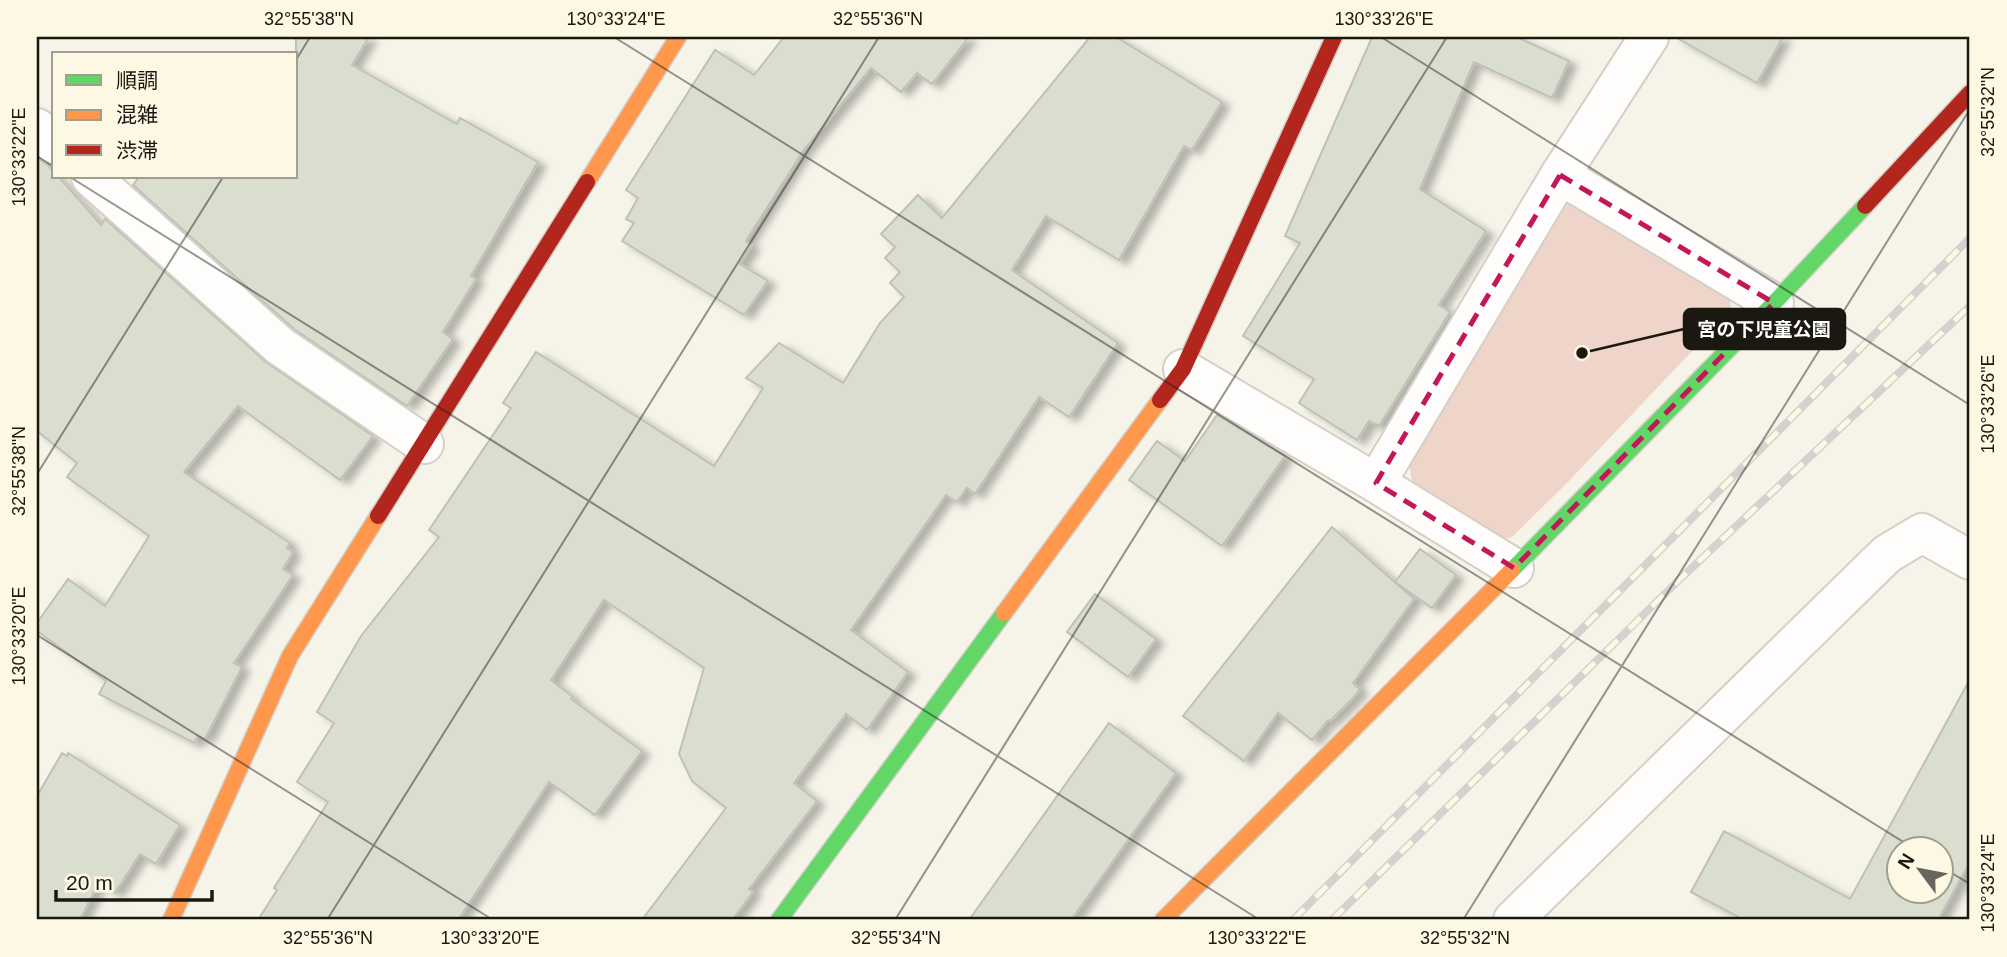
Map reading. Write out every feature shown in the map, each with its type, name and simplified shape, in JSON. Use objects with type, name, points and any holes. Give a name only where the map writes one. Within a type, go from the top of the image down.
[{"type":"street","points":[[171,920],[289,656],[678,37]]},
{"type":"street","points":[[779,920],[1183,369],[1334,37]]},
{"type":"street","points":[[1376,483],[1560,175],[1649,37]]},
{"type":"street","points":[[1163,920],[1774,303],[1970,93]]},
{"type":"street","points":[[37,128],[52,142]]},
{"type":"street","points":[[1560,175],[1774,303]]},
{"type":"street","points":[[92,178],[280,346],[424,444]]},
{"type":"street","points":[[1183,369],[1514,568]]},
{"type":"street","points":[[1513,920],[1888,554],[1922,533],[1970,560]]},
{"type":"highlighted area","points":[[1560,175],[1774,303],[1514,568],[1376,483]]},
{"type":"shaded area","points":[[1586,200],[1729,285],[1731,310],[1512,537],[1489,541],[1413,489],[1408,458],[1559,206]]},
{"type":"building","points":[[296,37],[369,37],[352,65],[457,124],[460,118],[538,162],[471,276],[476,279],[443,332],[453,339],[407,406],[294,329],[133,185],[138,178],[298,178]]},
{"type":"building","points":[[784,37],[969,37],[932,84],[917,73],[901,92],[871,68],[803,151],[746,241],[752,245],[740,264],[768,281],[744,315],[622,241],[634,223],[626,219],[638,198],[626,190],[715,50],[754,75]]},
{"type":"building","points":[[1090,37],[1116,37],[1222,102],[1192,150],[1184,146],[1119,260],[1046,216],[1012,270],[1118,343],[1069,417],[1039,397],[975,494],[967,488],[957,502],[946,495],[851,630],[908,672],[867,730],[846,714],[794,783],[817,801],[749,889],[753,892],[732,920],[642,920],[726,808],[692,781],[679,754],[704,668],[604,600],[551,680],[573,697],[571,699],[642,751],[595,815],[549,782],[458,920],[258,920],[277,890],[274,888],[328,802],[297,782],[334,723],[317,712],[361,636],[439,537],[429,530],[511,408],[503,403],[536,352],[714,466],[763,388],[746,378],[779,343],[843,383],[880,323],[904,297],[890,283],[900,272],[885,258],[895,247],[881,234],[918,195],[942,218]]},
{"type":"building","points":[[1372,37],[1517,37],[1569,61],[1552,98],[1474,62],[1420,189],[1486,231],[1439,305],[1450,312],[1379,426],[1369,421],[1357,440],[1299,403],[1314,379],[1243,336],[1300,243],[1285,236]]},
{"type":"building","points":[[1675,37],[1783,37],[1757,83]]},
{"type":"building","points":[[37,158],[48,165],[52,170],[52,178],[60,178],[101,225],[105,219],[266,362],[373,436],[340,480],[238,406],[184,472],[290,543],[287,548],[293,552],[283,569],[293,575],[234,663],[242,667],[205,739],[198,736],[194,743],[99,694],[106,681],[37,631],[37,623],[68,579],[105,606],[149,536],[67,477],[77,463],[37,431]]},
{"type":"building","points":[[1217,415],[1285,456],[1222,546],[1129,480],[1157,441],[1185,461]]},
{"type":"building","points":[[1332,527],[1414,599],[1353,683],[1360,689],[1312,740],[1278,713],[1244,761],[1183,716]]},
{"type":"building","points":[[1420,549],[1456,575],[1432,608],[1395,582]]},
{"type":"building","points":[[1095,594],[1156,639],[1128,677],[1067,632]]},
{"type":"building","points":[[1970,679],[1970,862],[1954,891],[1954,834],[1885,834]]},
{"type":"building","points":[[1109,723],[1176,773],[1071,920],[969,920]]},
{"type":"building","points":[[62,753],[67,756],[68,753],[180,825],[156,864],[140,854],[115,893],[99,882],[80,920],[37,920],[37,796]]},
{"type":"building","points":[[1724,831],[1850,899],[1884,837],[1884,904],[1947,904],[1938,920],[1744,920],[1691,892]]},
{"type":"railway","points":[[1293,920],[1970,238]]},
{"type":"railway","points":[[1332,920],[1679,580],[1970,306]]},
{"type":"traffic: fast","points":[[1512,570],[1774,303],[1865,206]]},
{"type":"traffic: fast","points":[[779,920],[1004,613]]},
{"type":"traffic: slow","points":[[587,182],[678,37]]},
{"type":"traffic: slow","points":[[1004,613],[1160,400]]},
{"type":"traffic: slow","points":[[171,920],[290,656],[378,516]]},
{"type":"traffic: slow","points":[[1163,920],[1512,570]]},
{"type":"traffic: jam","points":[[1160,400],[1183,369],[1334,37]]},
{"type":"traffic: jam","points":[[1865,206],[1970,93]]},
{"type":"traffic: jam","points":[[378,516],[587,182]]},
{"type":"place","name":"宮の下児童公園","points":[[1582,353]]}]
